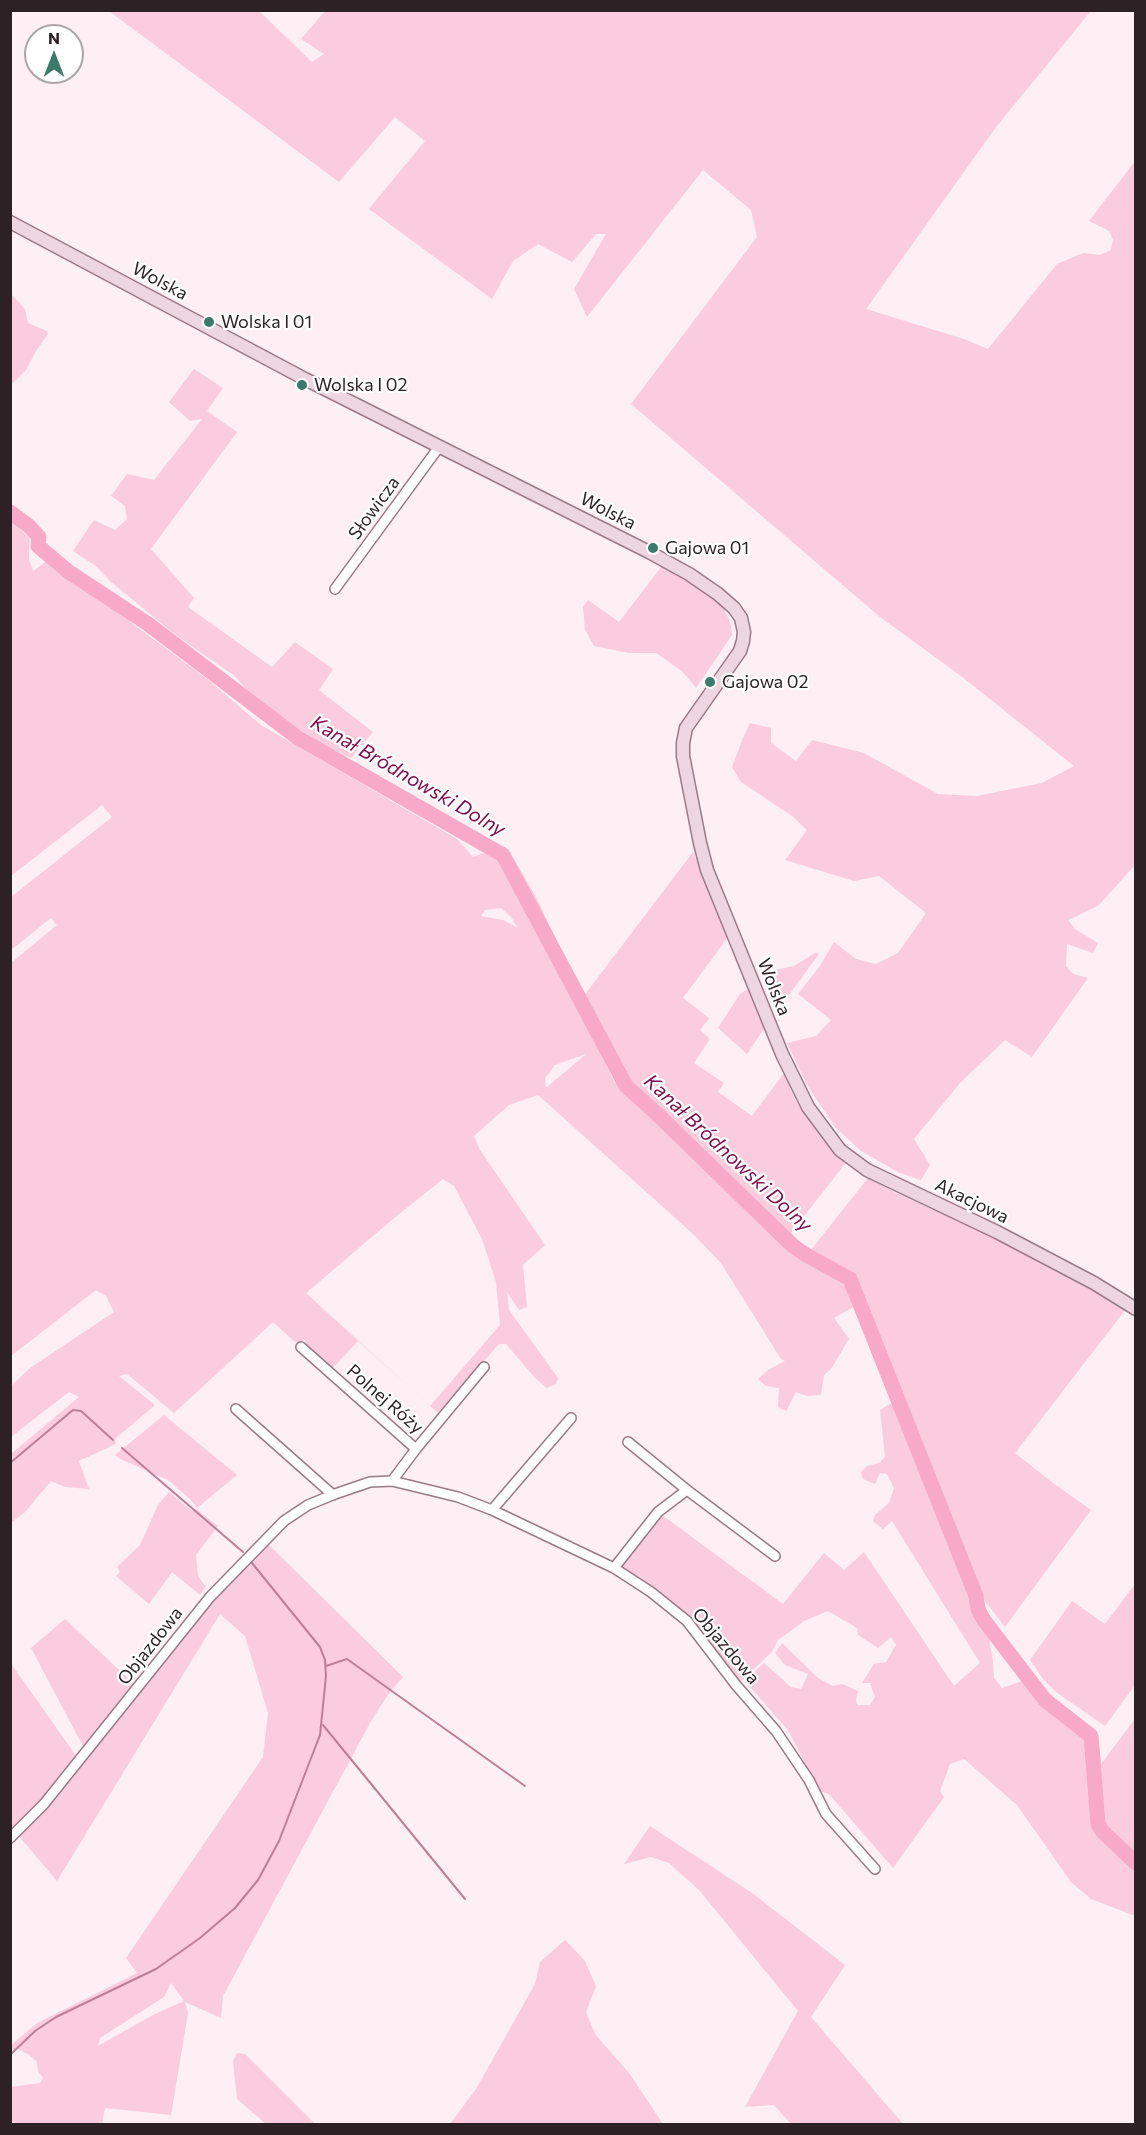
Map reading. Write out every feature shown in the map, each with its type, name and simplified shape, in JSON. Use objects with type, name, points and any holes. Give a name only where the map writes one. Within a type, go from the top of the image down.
[{"type":"street","name":"Wolska","points":[[10,222],[305,379],[689,574],[734,608],[741,618],[744,632],[740,651],[686,728],[682,742],[683,756],[707,870],[782,1054],[808,1107]]},
{"type":"street","name":"Słowicza","points":[[335,589],[439,447]]},
{"type":"street","name":"Akacjowa","points":[[808,1107],[840,1150],[867,1170],[1094,1283],[1136,1309]]},
{"type":"street","name":"Polnej Róży","points":[[301,1347],[416,1449],[392,1481]]},
{"type":"street","points":[[416,1449],[483,1367]]},
{"type":"street","points":[[236,1409],[333,1495]]},
{"type":"street","points":[[492,1510],[571,1418]]},
{"type":"street","points":[[628,1442],[775,1556]]},
{"type":"street","name":"Objazdowa","points":[[10,1838],[44,1804],[210,1597],[284,1521],[308,1505],[333,1495],[370,1482],[392,1481],[458,1497],[492,1510],[614,1568],[651,1592],[687,1621],[736,1685],[776,1731],[799,1762],[826,1814],[874,1869]]},
{"type":"street","points":[[614,1568],[658,1512],[687,1490]]},
{"type":"shaded area","points":[[109,11],[259,11],[312,62],[324,54],[301,39],[325,11],[1091,11],[996,127],[866,309],[964,339],[988,349],[1057,264],[1083,253],[1100,255],[1111,250],[1113,240],[1109,231],[1089,221],[1135,161],[1135,865],[1098,906],[1068,920],[1075,929],[1098,943],[1093,953],[1067,944],[1066,966],[1073,974],[1088,978],[1032,1057],[1005,1040],[960,1083],[914,1139],[930,1165],[921,1180],[900,1173],[861,1151],[835,1127],[807,1085],[787,1043],[816,1036],[831,1020],[798,994],[820,966],[834,942],[856,959],[876,964],[898,953],[926,913],[879,876],[854,881],[785,860],[807,830],[792,816],[741,782],[732,767],[750,723],[771,728],[771,743],[796,761],[812,740],[864,753],[938,794],[977,796],[1042,783],[1074,766],[961,676],[880,617],[631,404],[757,237],[751,210],[703,170],[587,317],[574,289],[606,234],[596,234],[572,262],[538,244],[513,261],[492,299],[369,209],[425,141],[395,117],[339,182]]},
{"type":"shaded area","points":[[11,294],[25,309],[28,323],[47,331],[48,334],[26,370],[11,385]]},
{"type":"shaded area","points":[[194,369],[223,388],[207,411],[237,432],[151,549],[194,598],[188,607],[272,667],[295,642],[333,669],[319,690],[373,732],[351,758],[325,746],[271,711],[236,677],[173,633],[110,581],[97,567],[73,551],[94,520],[115,530],[127,519],[125,506],[111,496],[127,474],[154,480],[202,419],[190,421],[169,402]]},
{"type":"shaded area","points":[[11,520],[29,538],[29,559],[33,571],[47,561],[77,586],[105,603],[207,679],[261,725],[457,839],[473,857],[487,852],[496,845],[514,859],[537,899],[583,997],[693,852],[728,937],[683,998],[709,1018],[700,1030],[710,1039],[694,1063],[724,1083],[718,1092],[752,1116],[784,1073],[795,1100],[824,1141],[847,1161],[791,1233],[811,1250],[868,1178],[993,1237],[1086,1285],[1126,1309],[1015,1453],[1091,1510],[1005,1627],[985,1601],[978,1583],[967,1591],[988,1633],[994,1678],[1002,1688],[1022,1681],[1040,1706],[1087,1739],[1098,1733],[1101,1764],[1135,1719],[1135,1916],[1091,1899],[1071,1882],[1017,1805],[964,1759],[950,1764],[940,1791],[944,1797],[893,1868],[829,1794],[819,1791],[788,1730],[745,1681],[764,1663],[791,1687],[801,1689],[808,1674],[785,1665],[775,1653],[782,1643],[818,1678],[833,1686],[842,1684],[858,1691],[857,1705],[870,1705],[875,1697],[870,1683],[862,1683],[874,1664],[886,1662],[896,1645],[891,1637],[878,1648],[858,1635],[857,1628],[828,1611],[804,1621],[778,1640],[772,1652],[738,1684],[657,1593],[621,1567],[662,1515],[783,1604],[824,1553],[844,1570],[864,1552],[954,1686],[980,1663],[892,1521],[883,1529],[873,1521],[875,1515],[889,1503],[894,1488],[887,1474],[880,1473],[875,1484],[863,1479],[861,1472],[867,1466],[879,1463],[885,1457],[880,1410],[893,1402],[855,1306],[834,1318],[849,1339],[831,1369],[824,1375],[821,1395],[807,1396],[796,1392],[786,1411],[778,1407],[779,1388],[766,1386],[758,1379],[768,1370],[785,1361],[781,1359],[721,1263],[692,1233],[538,1095],[509,1105],[474,1136],[480,1150],[545,1245],[523,1265],[527,1307],[519,1310],[507,1292],[509,1310],[558,1378],[556,1384],[547,1388],[535,1378],[506,1344],[499,1344],[438,1413],[430,1406],[500,1325],[496,1282],[482,1239],[454,1186],[443,1179],[306,1293],[412,1390],[358,1341],[331,1370],[306,1348],[305,1340],[295,1342],[273,1322],[174,1413],[127,1374],[119,1376],[155,1405],[115,1439],[116,1444],[79,1461],[89,1489],[65,1487],[51,1481],[25,1512],[11,1523],[11,1454],[79,1397],[69,1392],[11,1437],[11,1386],[30,1368],[114,1312],[106,1296],[96,1290],[11,1356],[11,963],[57,925],[51,918],[11,950],[11,897],[112,817],[102,805],[11,876]],"holes":[[[501,908],[518,928],[503,920],[481,916],[485,910]],[[583,998],[625,1076],[615,1083],[577,1005]],[[586,1054],[546,1087],[545,1078],[555,1065]]]},
{"type":"shaded area","points":[[662,566],[687,579],[721,604],[730,621],[732,635],[696,688],[682,671],[656,653],[629,653],[594,646],[585,630],[583,607],[588,600],[619,622]]},
{"type":"shaded area","points":[[815,953],[819,954],[777,1011],[764,977],[769,971],[794,966]]},
{"type":"shaded area","points":[[748,989],[765,1027],[747,1054],[718,1028],[740,994]]},
{"type":"shaded area","points":[[164,1415],[237,1475],[197,1508],[168,1480],[115,1455]]},
{"type":"shaded area","points":[[169,1492],[192,1511],[196,1509],[218,1526],[196,1555],[198,1576],[206,1587],[200,1595],[172,1572],[149,1604],[116,1576],[120,1572],[117,1567],[140,1545],[158,1505]]},
{"type":"shaded area","points":[[264,1540],[403,1677],[389,1693],[370,1723],[223,1996],[221,2018],[185,2002],[188,2013],[171,2115],[105,2108],[102,2124],[13,2124],[11,2087],[40,2083],[43,2078],[38,2071],[37,2062],[28,2054],[17,2049],[11,2050],[11,2045],[37,2023],[137,1973],[126,1958],[263,1757],[268,1713],[245,1636],[220,1614],[57,1881],[18,1835],[36,1820],[208,1605],[246,1563],[250,1563]],"holes":[[[171,1983],[184,2001],[153,2015],[98,2046],[100,2038],[164,1997]]]},
{"type":"shaded area","points":[[1135,1584],[1135,1685],[1105,1726],[1056,1692],[1043,1679],[1030,1660],[1072,1601],[1105,1624]]},
{"type":"shaded area","points":[[65,1619],[135,1685],[85,1750],[31,1648]]},
{"type":"shaded area","points":[[12,1665],[77,1757],[14,1831],[10,1827]]},
{"type":"shaded area","points":[[650,1826],[752,1893],[845,1965],[811,2017],[903,2124],[791,2124],[774,2105],[745,2107],[798,2011],[699,1890],[669,1863],[651,1857],[624,1864]]},
{"type":"shaded area","points":[[565,1940],[585,1961],[596,1986],[586,2012],[595,2034],[629,2073],[663,2124],[450,2124],[476,2089],[535,1984],[540,1962]]},
{"type":"shaded area","points":[[237,2053],[245,2054],[315,2124],[266,2124],[237,2099],[233,2061]]},
{"type":"waterway","name":"Kanał Bródnowski Dolny","points":[[10,512],[29,526],[39,537],[38,546],[69,572],[148,624],[298,738],[503,855],[626,1086],[793,1246],[850,1279],[976,1596],[978,1609],[983,1619],[1045,1700],[1091,1736],[1098,1824],[1102,1831],[1136,1863]]},
{"type":"waterway","points":[[10,1463],[73,1410],[81,1411],[113,1440]]},
{"type":"waterway","points":[[122,1448],[243,1552]]},
{"type":"waterway","points":[[10,2055],[35,2031],[56,2017],[156,1969],[200,1938],[235,1908],[258,1880],[279,1841],[320,1735],[326,1676],[325,1660],[320,1647],[252,1563]]},
{"type":"waterway","points":[[326,1666],[347,1659],[525,1786]]},
{"type":"waterway","points":[[323,1725],[465,1899]]},
{"type":"place","name":"Wolska I 01","points":[[209,322]]},
{"type":"place","name":"Wolska I 02","points":[[302,385]]},
{"type":"place","name":"Gajowa 01","points":[[653,548]]},
{"type":"place","name":"Gajowa 02","points":[[710,682]]}]
